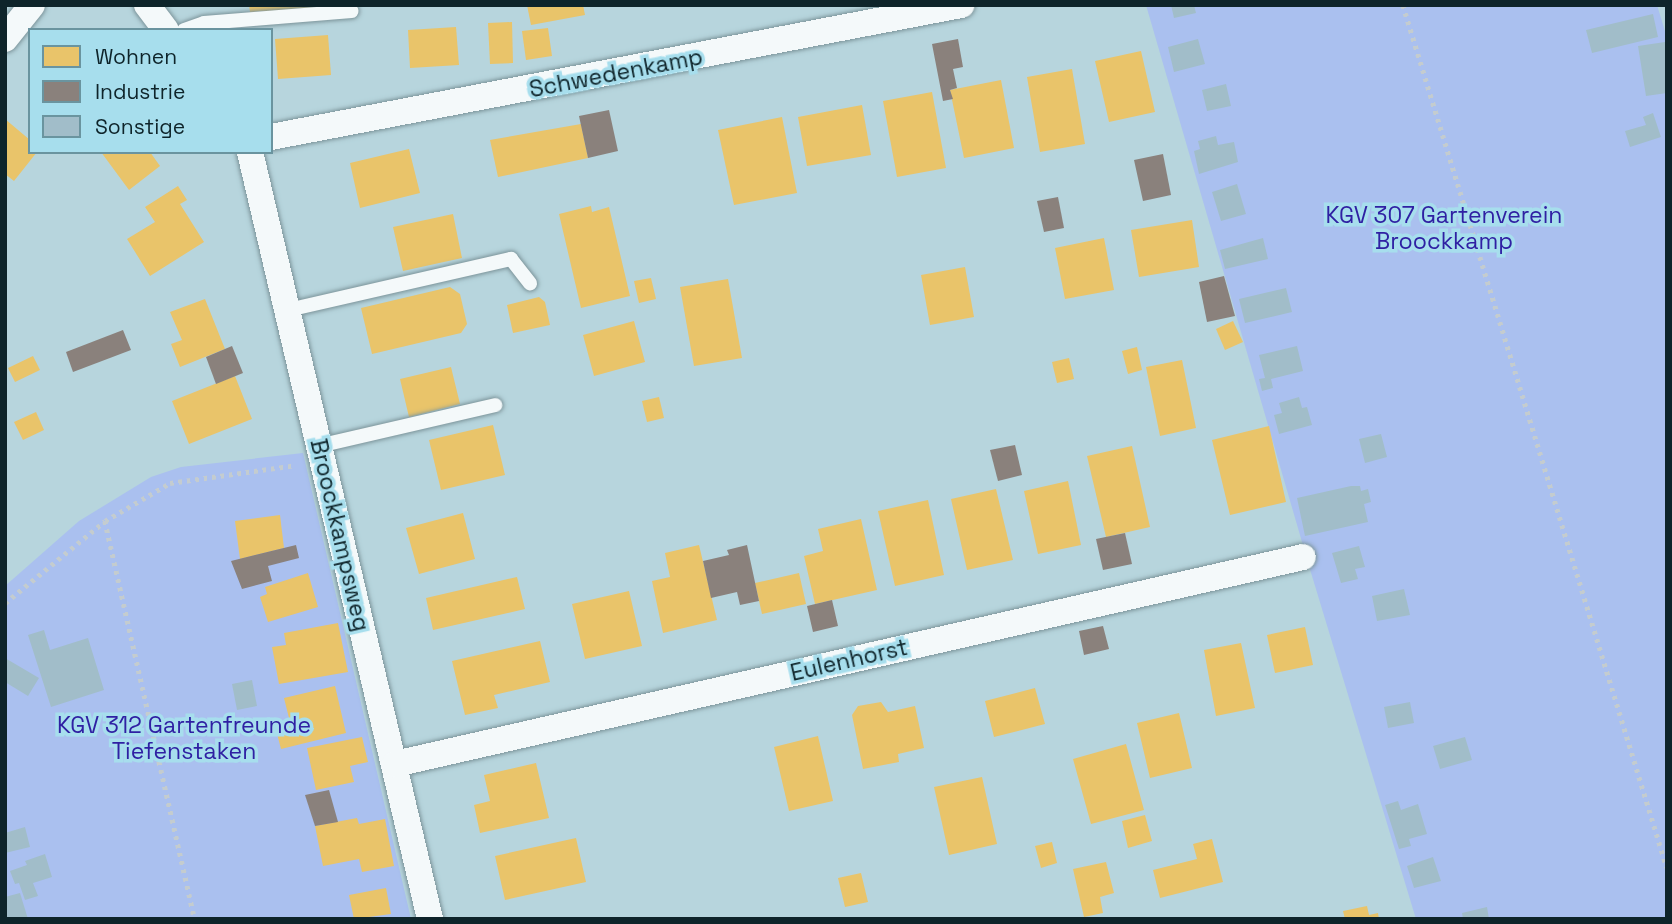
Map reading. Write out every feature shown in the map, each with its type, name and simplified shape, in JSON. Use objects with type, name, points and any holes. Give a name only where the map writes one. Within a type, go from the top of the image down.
[{"type":"street","points":[[5,39],[33,5]]},
{"type":"street","points":[[147,5],[164,28]]},
{"type":"street","name":"Schwedenkamp","points":[[273,138],[961,5]]},
{"type":"street","name":"Broockkampsweg","points":[[250,154],[430,919]]},
{"type":"street","name":"Eulenhorst","points":[[395,764],[1303,557]]},
{"type":"lane","points":[[190,28],[204,23],[352,11]]},
{"type":"lane","points":[[288,310],[511,259],[530,283]]},
{"type":"lane","points":[[320,454],[495,405]]},
{"type":"path","points":[[1403,5],[1667,868]]},
{"type":"path","points":[[5,603],[105,521],[170,483],[320,454]]},
{"type":"path","points":[[105,521],[195,919]]},
{"type":"green space","name":"KGV 307 Gartenverein Broockkamp","points":[[1146,5],[1657,5],[1667,38],[1667,919],[1416,919],[1309,566]]},
{"type":"green space","name":"KGV 312 Gartenfreunde Tiefenstaken","points":[[303,453],[411,919],[5,919],[5,586],[79,521],[151,477],[181,467]]},
{"type":"building: Wohnen","points":[[249,5],[327,5],[328,9],[250,12]]},
{"type":"building: Wohnen","points":[[527,5],[583,5],[585,15],[531,25]]},
{"type":"building: Wohnen","points":[[512,22],[513,63],[490,64],[488,23]]},
{"type":"building: Wohnen","points":[[456,27],[459,65],[410,68],[408,30]]},
{"type":"building: Wohnen","points":[[548,28],[552,56],[526,60],[522,31]]},
{"type":"building: Wohnen","points":[[328,35],[331,75],[278,79],[275,39]]},
{"type":"building: Wohnen","points":[[1141,51],[1155,112],[1109,122],[1095,61]]},
{"type":"building: Wohnen","points":[[1072,69],[1085,144],[1040,152],[1027,77]]},
{"type":"building: Wohnen","points":[[1001,80],[1014,148],[964,158],[950,90]]},
{"type":"building: Wohnen","points":[[932,92],[946,168],[897,177],[883,101]]},
{"type":"building: Wohnen","points":[[862,105],[871,155],[807,166],[798,117]]},
{"type":"building: Wohnen","points":[[782,117],[797,193],[734,205],[718,130]]},
{"type":"building: Wohnen","points":[[5,119],[28,138],[28,154],[35,154],[14,181],[5,174]]},
{"type":"building: Wohnen","points":[[581,124],[588,158],[498,177],[490,140]]},
{"type":"building: Wohnen","points":[[409,149],[420,193],[360,208],[350,163]]},
{"type":"building: Wohnen","points":[[102,154],[151,154],[160,166],[129,190]]},
{"type":"building: Wohnen","points":[[178,186],[187,200],[180,204],[204,242],[150,276],[127,239],[155,222],[145,207]]},
{"type":"building: Wohnen","points":[[591,206],[592,212],[609,207],[630,296],[581,308],[559,214]]},
{"type":"building: Wohnen","points":[[453,214],[462,258],[403,271],[393,227]]},
{"type":"building: Wohnen","points":[[1192,220],[1199,267],[1139,277],[1131,230]]},
{"type":"building: Wohnen","points":[[1104,238],[1114,290],[1065,299],[1055,248]]},
{"type":"building: Wohnen","points":[[965,267],[974,317],[930,325],[921,275]]},
{"type":"building: Wohnen","points":[[651,278],[656,299],[639,303],[634,281]]},
{"type":"building: Wohnen","points":[[728,279],[742,358],[694,366],[680,287]]},
{"type":"building: Wohnen","points":[[450,287],[460,294],[467,324],[461,333],[372,354],[361,308]]},
{"type":"building: Wohnen","points":[[539,297],[545,302],[550,325],[513,333],[507,305]]},
{"type":"building: Wohnen","points":[[205,299],[225,349],[180,367],[171,344],[182,340],[170,312]]},
{"type":"building: Wohnen","points":[[634,321],[645,362],[594,376],[583,335]]},
{"type":"building: Wohnen","points":[[1233,321],[1243,342],[1225,350],[1216,329]]},
{"type":"building: Wohnen","points":[[1137,347],[1142,370],[1128,374],[1122,351]]},
{"type":"building: Wohnen","points":[[33,356],[40,370],[15,382],[8,368]]},
{"type":"building: Wohnen","points":[[1069,358],[1074,379],[1057,383],[1052,362]]},
{"type":"building: Wohnen","points":[[1182,360],[1196,428],[1160,436],[1146,367]]},
{"type":"building: Wohnen","points":[[451,367],[460,404],[409,417],[400,379]]},
{"type":"building: Wohnen","points":[[235,376],[252,419],[189,444],[172,401]]},
{"type":"building: Wohnen","points":[[659,397],[664,418],[647,422],[642,401]]},
{"type":"building: Wohnen","points":[[36,412],[44,430],[23,440],[14,422]]},
{"type":"building: Wohnen","points":[[493,425],[505,475],[441,490],[429,440]]},
{"type":"building: Wohnen","points":[[1269,426],[1286,502],[1230,515],[1212,440]]},
{"type":"building: Wohnen","points":[[1132,446],[1150,527],[1106,537],[1087,456]]},
{"type":"building: Wohnen","points":[[1068,481],[1081,545],[1038,554],[1024,491]]},
{"type":"building: Wohnen","points":[[996,489],[1013,560],[967,570],[951,499]]},
{"type":"building: Wohnen","points":[[928,500],[944,575],[895,586],[878,511]]},
{"type":"building: Wohnen","points":[[463,513],[475,559],[419,574],[406,528]]},
{"type":"building: Wohnen","points":[[280,515],[284,548],[240,559],[235,521]]},
{"type":"building: Wohnen","points":[[861,519],[877,590],[815,604],[804,556],[823,551],[818,529]]},
{"type":"building: Wohnen","points":[[699,545],[717,620],[663,633],[652,581],[670,577],[665,553]]},
{"type":"building: Wohnen","points":[[308,573],[318,607],[268,622],[260,597],[267,594],[265,587]]},
{"type":"building: Wohnen","points":[[799,573],[806,604],[762,614],[755,583]]},
{"type":"building: Wohnen","points":[[517,577],[525,609],[433,630],[426,598]]},
{"type":"building: Wohnen","points":[[629,591],[642,646],[585,659],[572,604]]},
{"type":"building: Wohnen","points":[[338,623],[348,672],[279,684],[272,647],[286,645],[284,633]]},
{"type":"building: Wohnen","points":[[1305,627],[1313,665],[1275,673],[1267,635]]},
{"type":"building: Wohnen","points":[[540,641],[550,682],[494,695],[498,708],[465,715],[452,661]]},
{"type":"building: Wohnen","points":[[1241,643],[1255,708],[1216,716],[1204,650]]},
{"type":"building: Wohnen","points":[[335,686],[346,733],[281,749],[275,726],[290,722],[284,698]]},
{"type":"building: Wohnen","points":[[1035,688],[1045,724],[994,737],[985,701]]},
{"type":"building: Wohnen","points":[[881,702],[888,712],[915,706],[924,748],[898,754],[899,762],[863,769],[852,715],[858,706]]},
{"type":"building: Wohnen","points":[[1179,713],[1192,768],[1150,778],[1137,723]]},
{"type":"building: Wohnen","points":[[818,736],[833,801],[789,811],[774,747]]},
{"type":"building: Wohnen","points":[[362,737],[368,762],[350,766],[354,782],[316,790],[307,748]]},
{"type":"building: Wohnen","points":[[1126,744],[1144,810],[1091,824],[1073,759]]},
{"type":"building: Wohnen","points":[[536,763],[549,818],[480,833],[474,805],[490,801],[484,775]]},
{"type":"building: Wohnen","points":[[982,777],[997,844],[949,855],[934,787]]},
{"type":"building: Wohnen","points":[[1145,815],[1152,841],[1128,848],[1122,821]]},
{"type":"building: Wohnen","points":[[357,818],[359,824],[385,819],[394,866],[362,872],[359,859],[323,866],[315,826]]},
{"type":"building: Wohnen","points":[[576,838],[586,882],[505,900],[495,856]]},
{"type":"building: Wohnen","points":[[1212,839],[1223,882],[1160,898],[1153,870],[1197,859],[1193,844]]},
{"type":"building: Wohnen","points":[[1052,842],[1057,863],[1041,868],[1035,846]]},
{"type":"building: Wohnen","points":[[1106,862],[1114,893],[1100,897],[1103,913],[1084,917],[1073,869]]},
{"type":"building: Wohnen","points":[[861,873],[868,902],[845,907],[838,878]]},
{"type":"building: Wohnen","points":[[386,888],[391,914],[354,919],[349,895]]},
{"type":"building: Wohnen","points":[[1367,906],[1369,915],[1378,913],[1379,919],[1345,919],[1343,911]]},
{"type":"building: Industrie","points":[[958,39],[963,67],[953,69],[957,88],[950,90],[953,99],[943,101],[932,44]]},
{"type":"building: Industrie","points":[[609,110],[618,151],[588,158],[579,116]]},
{"type":"building: Industrie","points":[[1163,154],[1171,195],[1143,201],[1134,160]]},
{"type":"building: Industrie","points":[[1058,197],[1064,228],[1044,232],[1037,201]]},
{"type":"building: Industrie","points":[[1224,276],[1235,316],[1207,322],[1199,282]]},
{"type":"building: Industrie","points":[[123,330],[131,350],[73,372],[66,352]]},
{"type":"building: Industrie","points":[[232,346],[243,373],[216,384],[206,357]]},
{"type":"building: Industrie","points":[[1015,445],[1022,475],[998,481],[990,450]]},
{"type":"building: Industrie","points":[[1125,533],[1132,564],[1103,570],[1096,539]]},
{"type":"building: Industrie","points":[[296,545],[299,558],[268,566],[272,581],[242,589],[231,561]]},
{"type":"building: Industrie","points":[[747,545],[759,601],[740,605],[737,592],[711,598],[703,561],[729,555],[727,550]]},
{"type":"building: Industrie","points":[[832,600],[838,626],[813,632],[807,606]]},
{"type":"building: Industrie","points":[[1103,626],[1109,649],[1084,655],[1079,631]]},
{"type":"building: Industrie","points":[[329,790],[338,822],[315,826],[305,795]]},
{"type":"building: Sonstige","points":[[1171,5],[1194,5],[1196,13],[1174,18]]},
{"type":"building: Sonstige","points":[[1653,14],[1658,37],[1592,53],[1586,30]]},
{"type":"building: Sonstige","points":[[1198,39],[1205,64],[1174,72],[1168,47]]},
{"type":"building: Sonstige","points":[[1665,42],[1667,93],[1646,96],[1638,46]]},
{"type":"building: Sonstige","points":[[1226,84],[1231,106],[1207,111],[1202,90]]},
{"type":"building: Sonstige","points":[[1653,113],[1661,137],[1630,147],[1625,131],[1646,125],[1643,117]]},
{"type":"building: Sonstige","points":[[1216,136],[1218,145],[1234,142],[1238,162],[1199,174],[1194,151],[1200,149],[1198,141]]},
{"type":"building: Sonstige","points":[[1237,184],[1246,214],[1221,221],[1212,192]]},
{"type":"building: Sonstige","points":[[1263,238],[1268,259],[1225,269],[1220,250]]},
{"type":"building: Sonstige","points":[[1286,288],[1292,312],[1245,323],[1239,299]]},
{"type":"building: Sonstige","points":[[1297,346],[1303,371],[1271,379],[1273,388],[1262,391],[1259,379],[1265,378],[1259,355]]},
{"type":"building: Sonstige","points":[[1299,397],[1302,408],[1307,407],[1312,425],[1279,434],[1274,415],[1282,413],[1279,403]]},
{"type":"building: Sonstige","points":[[1381,434],[1387,457],[1365,463],[1359,439]]},
{"type":"building: Sonstige","points":[[1360,486],[1361,491],[1368,489],[1371,502],[1364,504],[1368,522],[1305,536],[1297,498]]},
{"type":"building: Sonstige","points":[[1359,546],[1365,567],[1355,569],[1358,579],[1341,583],[1332,553]]},
{"type":"building: Sonstige","points":[[1404,589],[1410,615],[1377,621],[1372,596]]},
{"type":"building: Sonstige","points":[[44,630],[50,650],[88,638],[104,690],[51,707],[28,635]]},
{"type":"building: Sonstige","points":[[5,658],[39,678],[28,696],[5,682]]},
{"type":"building: Sonstige","points":[[252,680],[257,706],[237,710],[232,684]]},
{"type":"building: Sonstige","points":[[1410,702],[1414,723],[1388,728],[1384,707]]},
{"type":"building: Sonstige","points":[[1465,737],[1472,760],[1440,769],[1433,746]]},
{"type":"building: Sonstige","points":[[1398,801],[1401,810],[1418,804],[1427,834],[1409,839],[1411,846],[1399,849],[1385,805]]},
{"type":"building: Sonstige","points":[[25,827],[30,847],[5,853],[5,833]]},
{"type":"building: Sonstige","points":[[45,854],[52,877],[33,883],[38,896],[25,900],[19,883],[15,884],[10,871],[27,865],[25,861]]},
{"type":"building: Sonstige","points":[[1433,857],[1441,881],[1414,888],[1407,866]]},
{"type":"building: Sonstige","points":[[20,893],[28,919],[5,919],[5,897]]},
{"type":"building: Sonstige","points":[[1487,907],[1489,919],[1463,919],[1462,913]]}]
